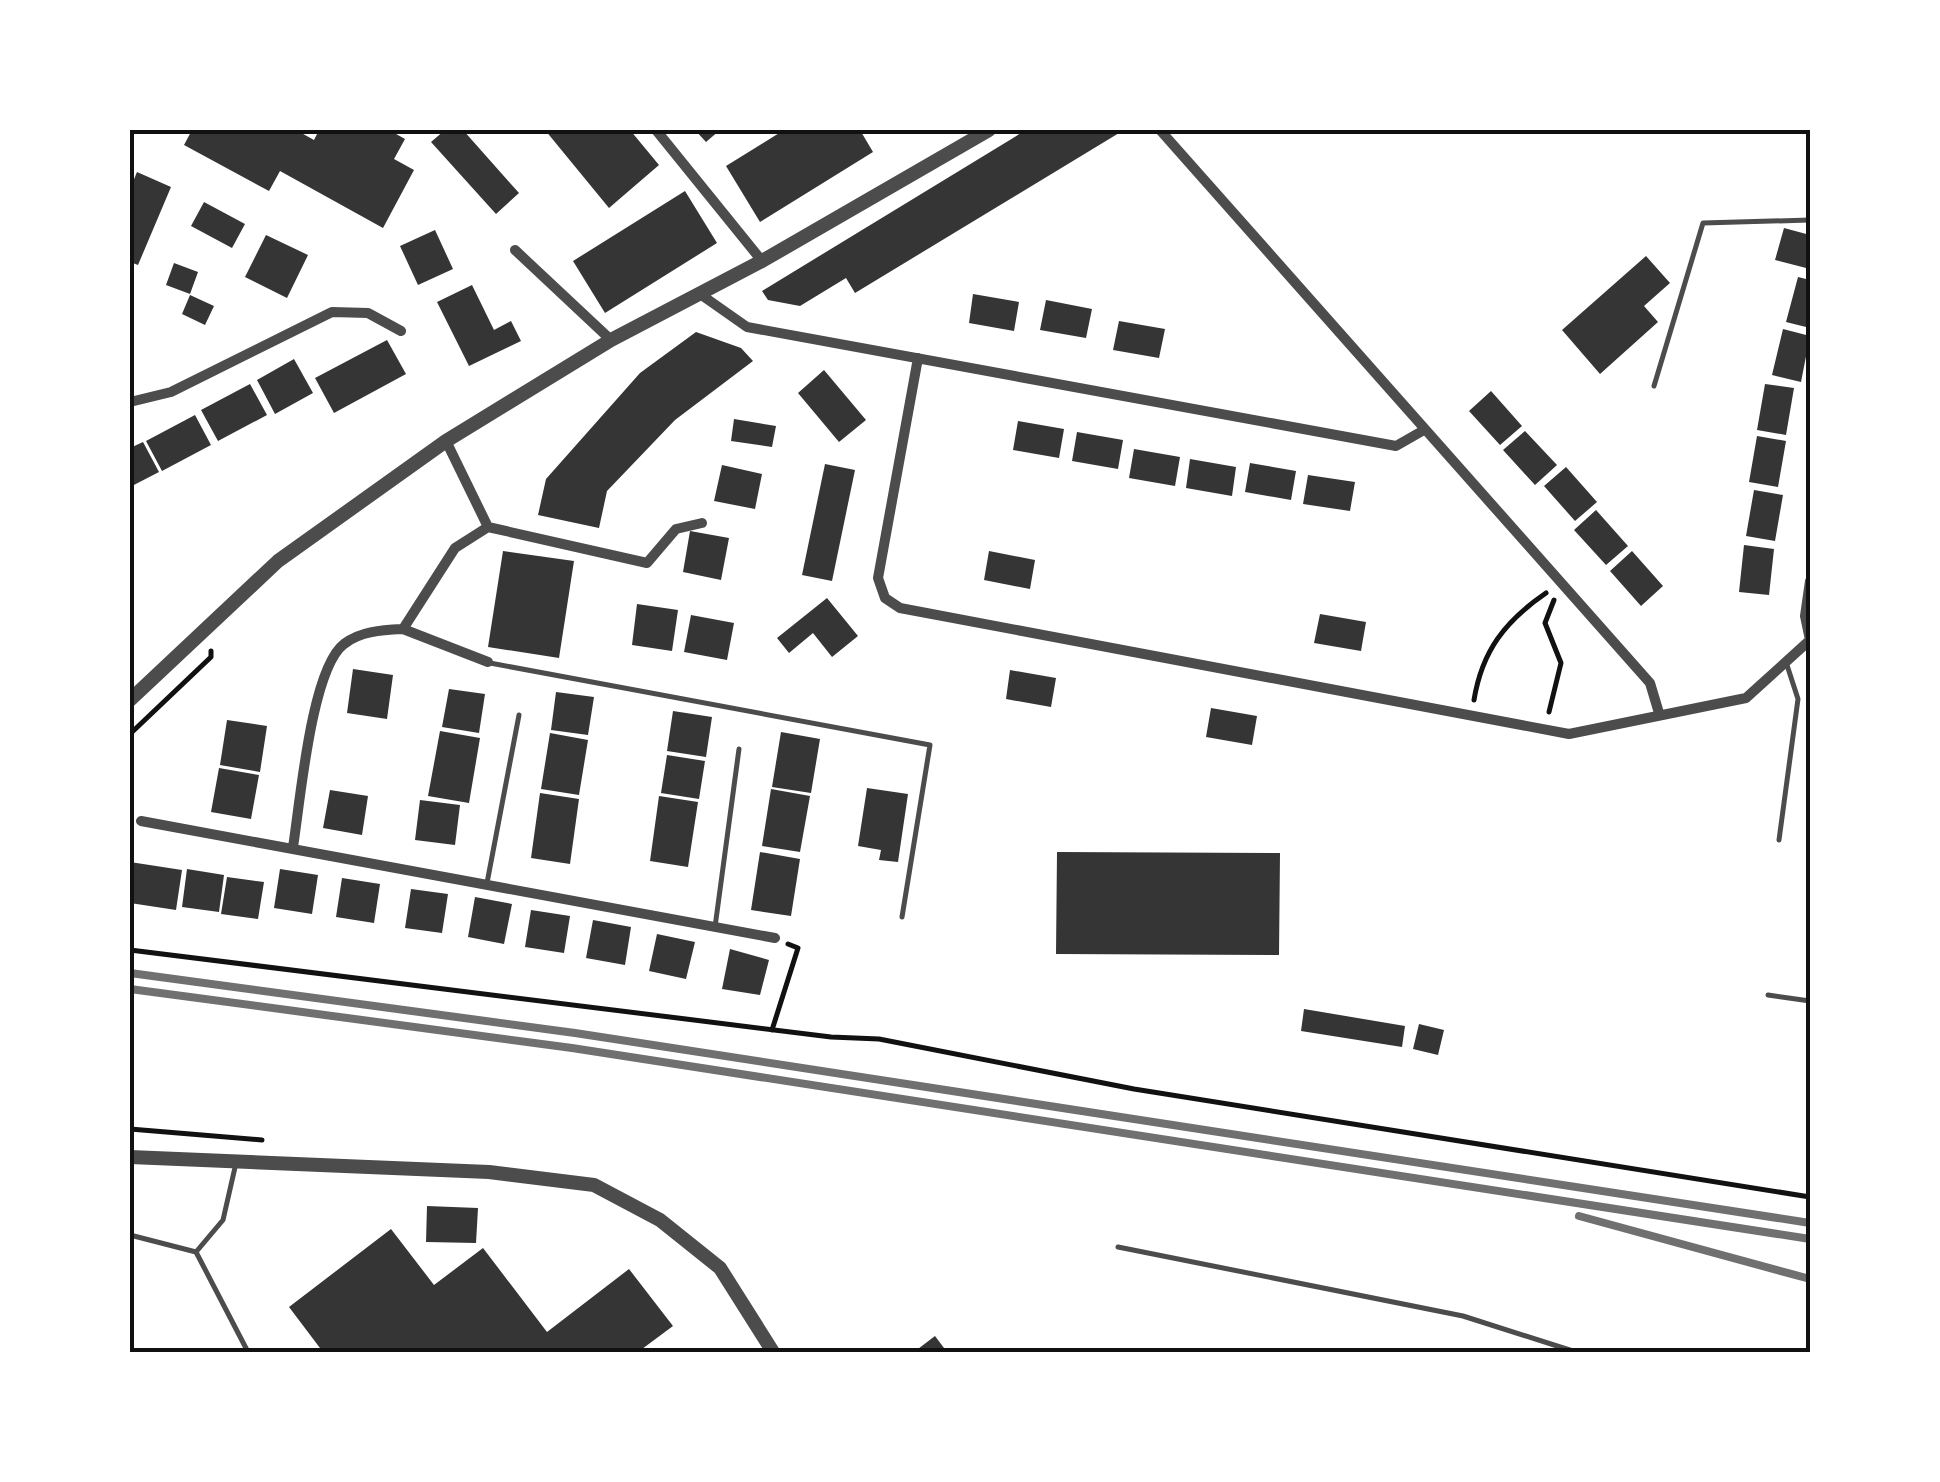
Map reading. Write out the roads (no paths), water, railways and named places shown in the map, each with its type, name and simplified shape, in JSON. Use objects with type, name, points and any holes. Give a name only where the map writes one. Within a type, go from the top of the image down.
[{"type":"street","points":[[656,130],[762,261]]},
{"type":"street","points":[[130,700],[278,561],[446,440],[611,340],[762,261],[989,130]]},
{"type":"street","points":[[1160,130],[1650,683],[1658,713]]},
{"type":"street","points":[[515,250],[611,340]]},
{"type":"street","points":[[700,294],[747,326],[1396,446],[1424,430]]},
{"type":"street","points":[[130,402],[171,392],[332,312],[368,313],[401,331]]},
{"type":"street","points":[[918,358],[878,578],[885,598],[900,608],[1471,716],[1587,733],[1658,713],[1746,698],[1810,640],[1805,616],[1810,580]]},
{"type":"street","points":[[446,440],[488,527]]},
{"type":"street","points":[[403,629],[455,548],[488,527],[647,563],[676,529],[702,523]]},
{"type":"street","points":[[293,846],[317,695],[342,645],[373,631],[403,629],[488,662]]},
{"type":"street","points":[[141,821],[776,938]]},
{"type":"street","points":[[130,1157],[489,1172],[594,1185],[660,1220],[720,1268],[773,1352]]},
{"type":"lane","points":[[1654,386],[1703,223],[1810,220]]},
{"type":"lane","points":[[488,662],[930,745],[902,917]]},
{"type":"lane","points":[[1779,840],[1798,699],[1786,662]]},
{"type":"lane","points":[[487,883],[519,715]]},
{"type":"lane","points":[[715,927],[740,749]]},
{"type":"lane","points":[[1768,995],[1810,1001]]},
{"type":"lane","points":[[196,1252],[223,1220],[237,1160]]},
{"type":"lane","points":[[130,1236],[196,1252],[248,1352]]},
{"type":"lane","points":[[1118,1247],[1463,1316],[1576,1352]]},
{"type":"railway","points":[[130,973],[575,1033],[1810,1223]]},
{"type":"railway","points":[[130,989],[572,1048],[1810,1239]]},
{"type":"railway","points":[[1579,1216],[1810,1279]]}]
